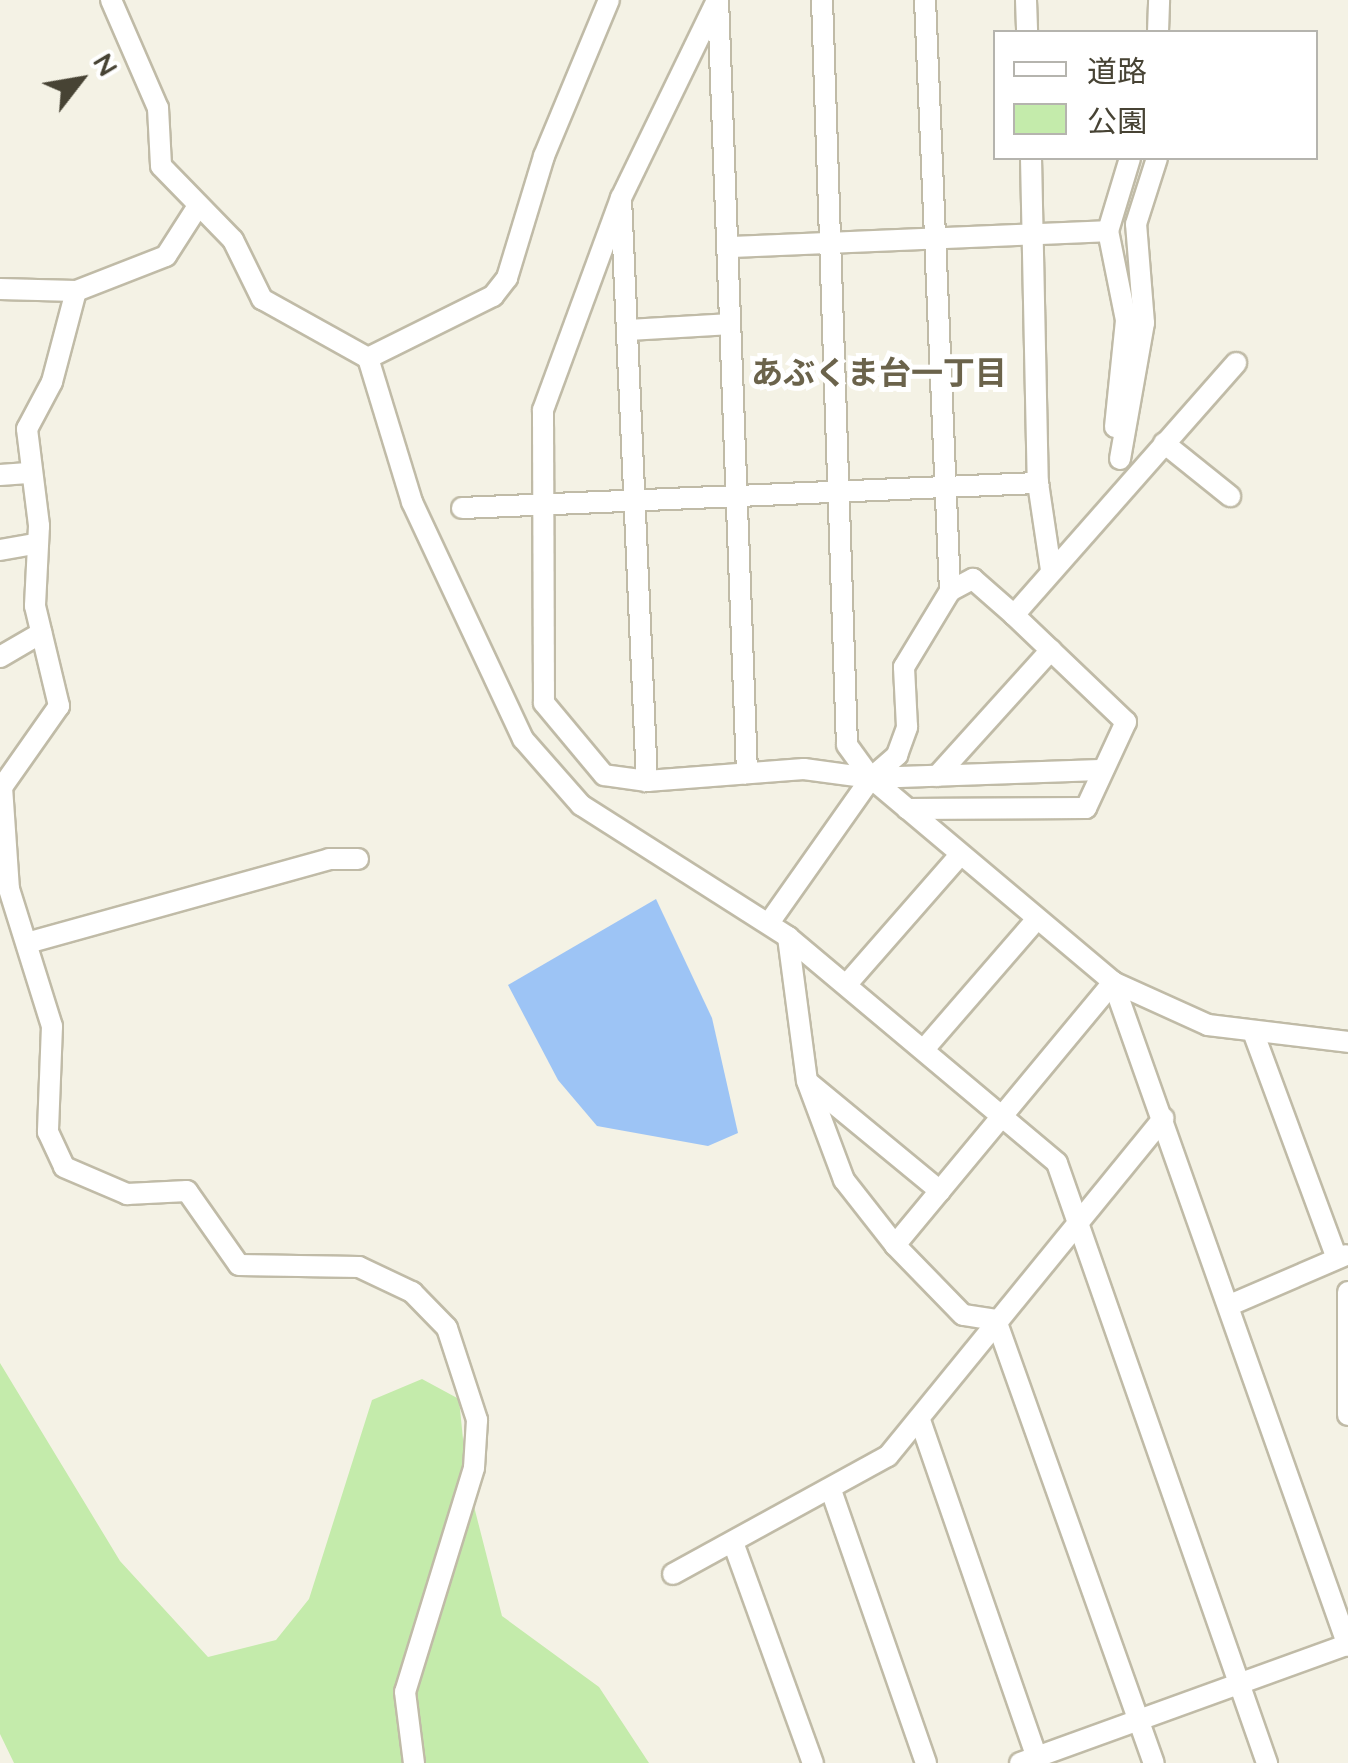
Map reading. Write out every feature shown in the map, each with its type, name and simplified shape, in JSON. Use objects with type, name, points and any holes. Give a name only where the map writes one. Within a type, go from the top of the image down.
[{"type":"street","points":[[111,0],[158,108],[162,166],[233,240],[262,299],[368,358],[412,502],[523,739],[581,805],[771,920],[1057,1163],[1267,1763]]},
{"type":"street","points":[[368,358],[493,296],[507,278],[544,156],[609,0]]},
{"type":"street","points":[[718,0],[621,198],[543,410],[544,704],[604,775],[647,782],[747,773],[871,778],[1111,770],[1126,722],[974,578],[950,591],[904,667],[907,728],[897,755],[871,778],[771,920]]},
{"type":"street","points":[[718,0],[747,773]]},
{"type":"street","points":[[822,0],[848,745],[871,778],[1113,982],[1162,1011],[1256,1037],[1348,1042]]},
{"type":"street","points":[[924,0],[940,488],[950,591]]},
{"type":"street","points":[[1026,0],[1027,30]]},
{"type":"street","points":[[1158,30],[1159,0]]},
{"type":"street","points":[[1031,160],[1038,483],[1051,570]]},
{"type":"street","points":[[1129,160],[1108,231],[1126,320],[1116,379],[1120,459],[1144,323],[1136,224],[1156,160]]},
{"type":"street","points":[[621,198],[630,330],[647,782]]},
{"type":"street","points":[[0,289],[76,292],[166,256],[198,206]]},
{"type":"street","points":[[730,247],[1108,231]]},
{"type":"street","points":[[76,292],[52,382],[27,429],[41,633],[59,706],[2,787],[8,889],[52,1026],[48,1132],[77,1179],[127,1194],[187,1192],[238,1264],[359,1267],[412,1292],[447,1328],[477,1420],[475,1452],[405,1692],[414,1763]]},
{"type":"street","points":[[630,330],[730,324]]},
{"type":"street","points":[[1014,615],[1236,362]]},
{"type":"street","points":[[1164,443],[1230,496]]},
{"type":"street","points":[[0,475],[28,473]]},
{"type":"street","points":[[462,508],[543,500],[635,500],[1038,483]]},
{"type":"street","points":[[0,550],[35,544]]},
{"type":"street","points":[[0,657],[41,633]]},
{"type":"street","points":[[937,776],[1051,650]]},
{"type":"street","points":[[907,809],[1086,808],[1100,770]]},
{"type":"street","points":[[847,984],[960,855]]},
{"type":"street","points":[[27,943],[329,859],[358,860]]},
{"type":"street","points":[[926,1048],[1037,919]]},
{"type":"street","points":[[788,937],[808,1081],[844,1180],[895,1245],[962,1314],[996,1320]]},
{"type":"street","points":[[895,1245],[1113,982]]},
{"type":"street","points":[[922,1423],[1032,1761],[1348,1645],[1113,982]]},
{"type":"street","points":[[1230,1305],[1336,1266],[1342,1256],[1256,1037]]},
{"type":"street","points":[[808,1081],[940,1192]]},
{"type":"street","points":[[673,1574],[832,1494],[922,1423],[1077,1216],[1164,1118]]},
{"type":"street","points":[[1348,1292],[1348,1415]]},
{"type":"street","points":[[996,1320],[1154,1763]]},
{"type":"street","points":[[832,1494],[926,1763]]},
{"type":"street","points":[[734,1545],[813,1763]]},
{"type":"green space","points":[[0,1363],[120,1561],[208,1657],[276,1640],[309,1599],[372,1400],[422,1379],[459,1399],[467,1479],[502,1616],[599,1687],[649,1763],[14,1763],[0,1734]]},
{"type":"water","points":[[656,899],[712,1018],[738,1133],[708,1146],[597,1126],[558,1080],[508,985]]},
{"type":"district","name":"あぶくま台一丁目","points":[[879,372]]}]
